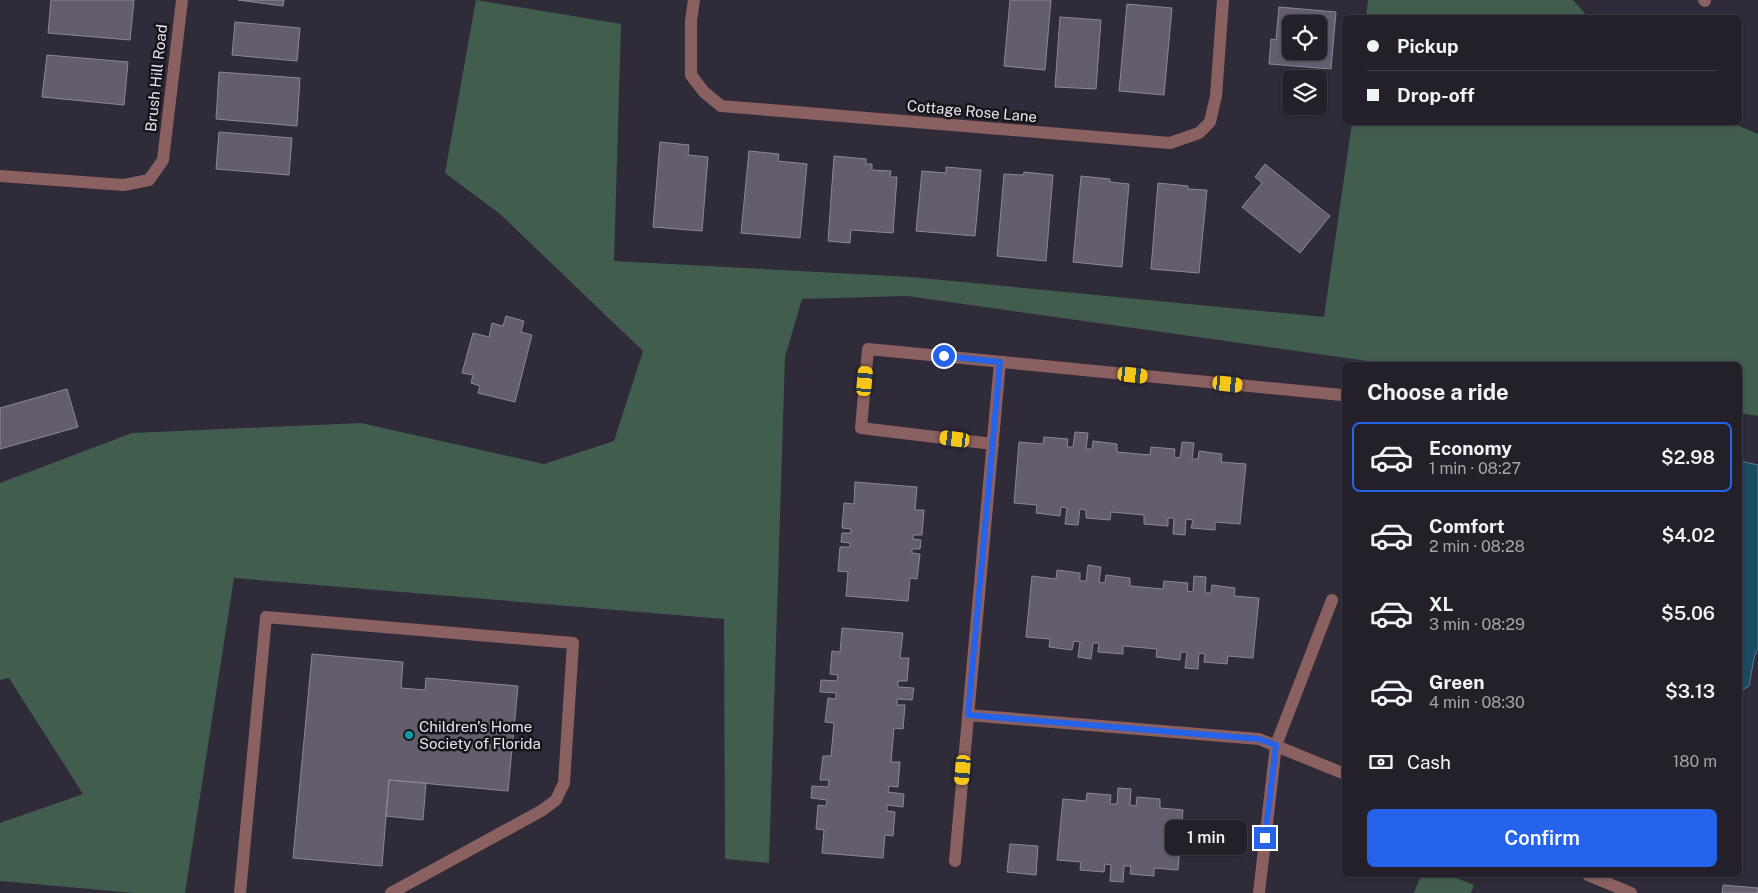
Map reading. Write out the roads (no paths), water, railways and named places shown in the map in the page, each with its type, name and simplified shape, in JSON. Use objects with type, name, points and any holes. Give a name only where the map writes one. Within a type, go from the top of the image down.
[{"type":"street","name":"Brush Hill Road","points":[[0,176],[124,185],[149,180],[163,160],[182,0]]},
{"type":"street","name":"Cottage Rose Lane","points":[[694,0],[691,22],[691,75],[704,92],[721,106],[1170,143],[1199,133],[1210,122],[1216,96],[1223,0]]},
{"type":"street","points":[[993,444],[861,428],[868,349],[1342,395]]},
{"type":"street","points":[[955,861],[1000,362]]},
{"type":"street","points":[[1259,893],[1276,745],[1332,600]]},
{"type":"street","points":[[240,893],[266,617],[573,643],[564,783],[556,800],[541,812],[391,893]]},
{"type":"street","points":[[968,715],[1259,739],[1342,773]]},
{"type":"street","points":[[1593,877],[1631,893]]},
{"type":"water","points":[[1742,461],[1758,465],[1758,648],[1754,658],[1749,686],[1742,690]]},
{"type":"place","name":"Children's Home Society of Florida","points":[[409,735]]}]
